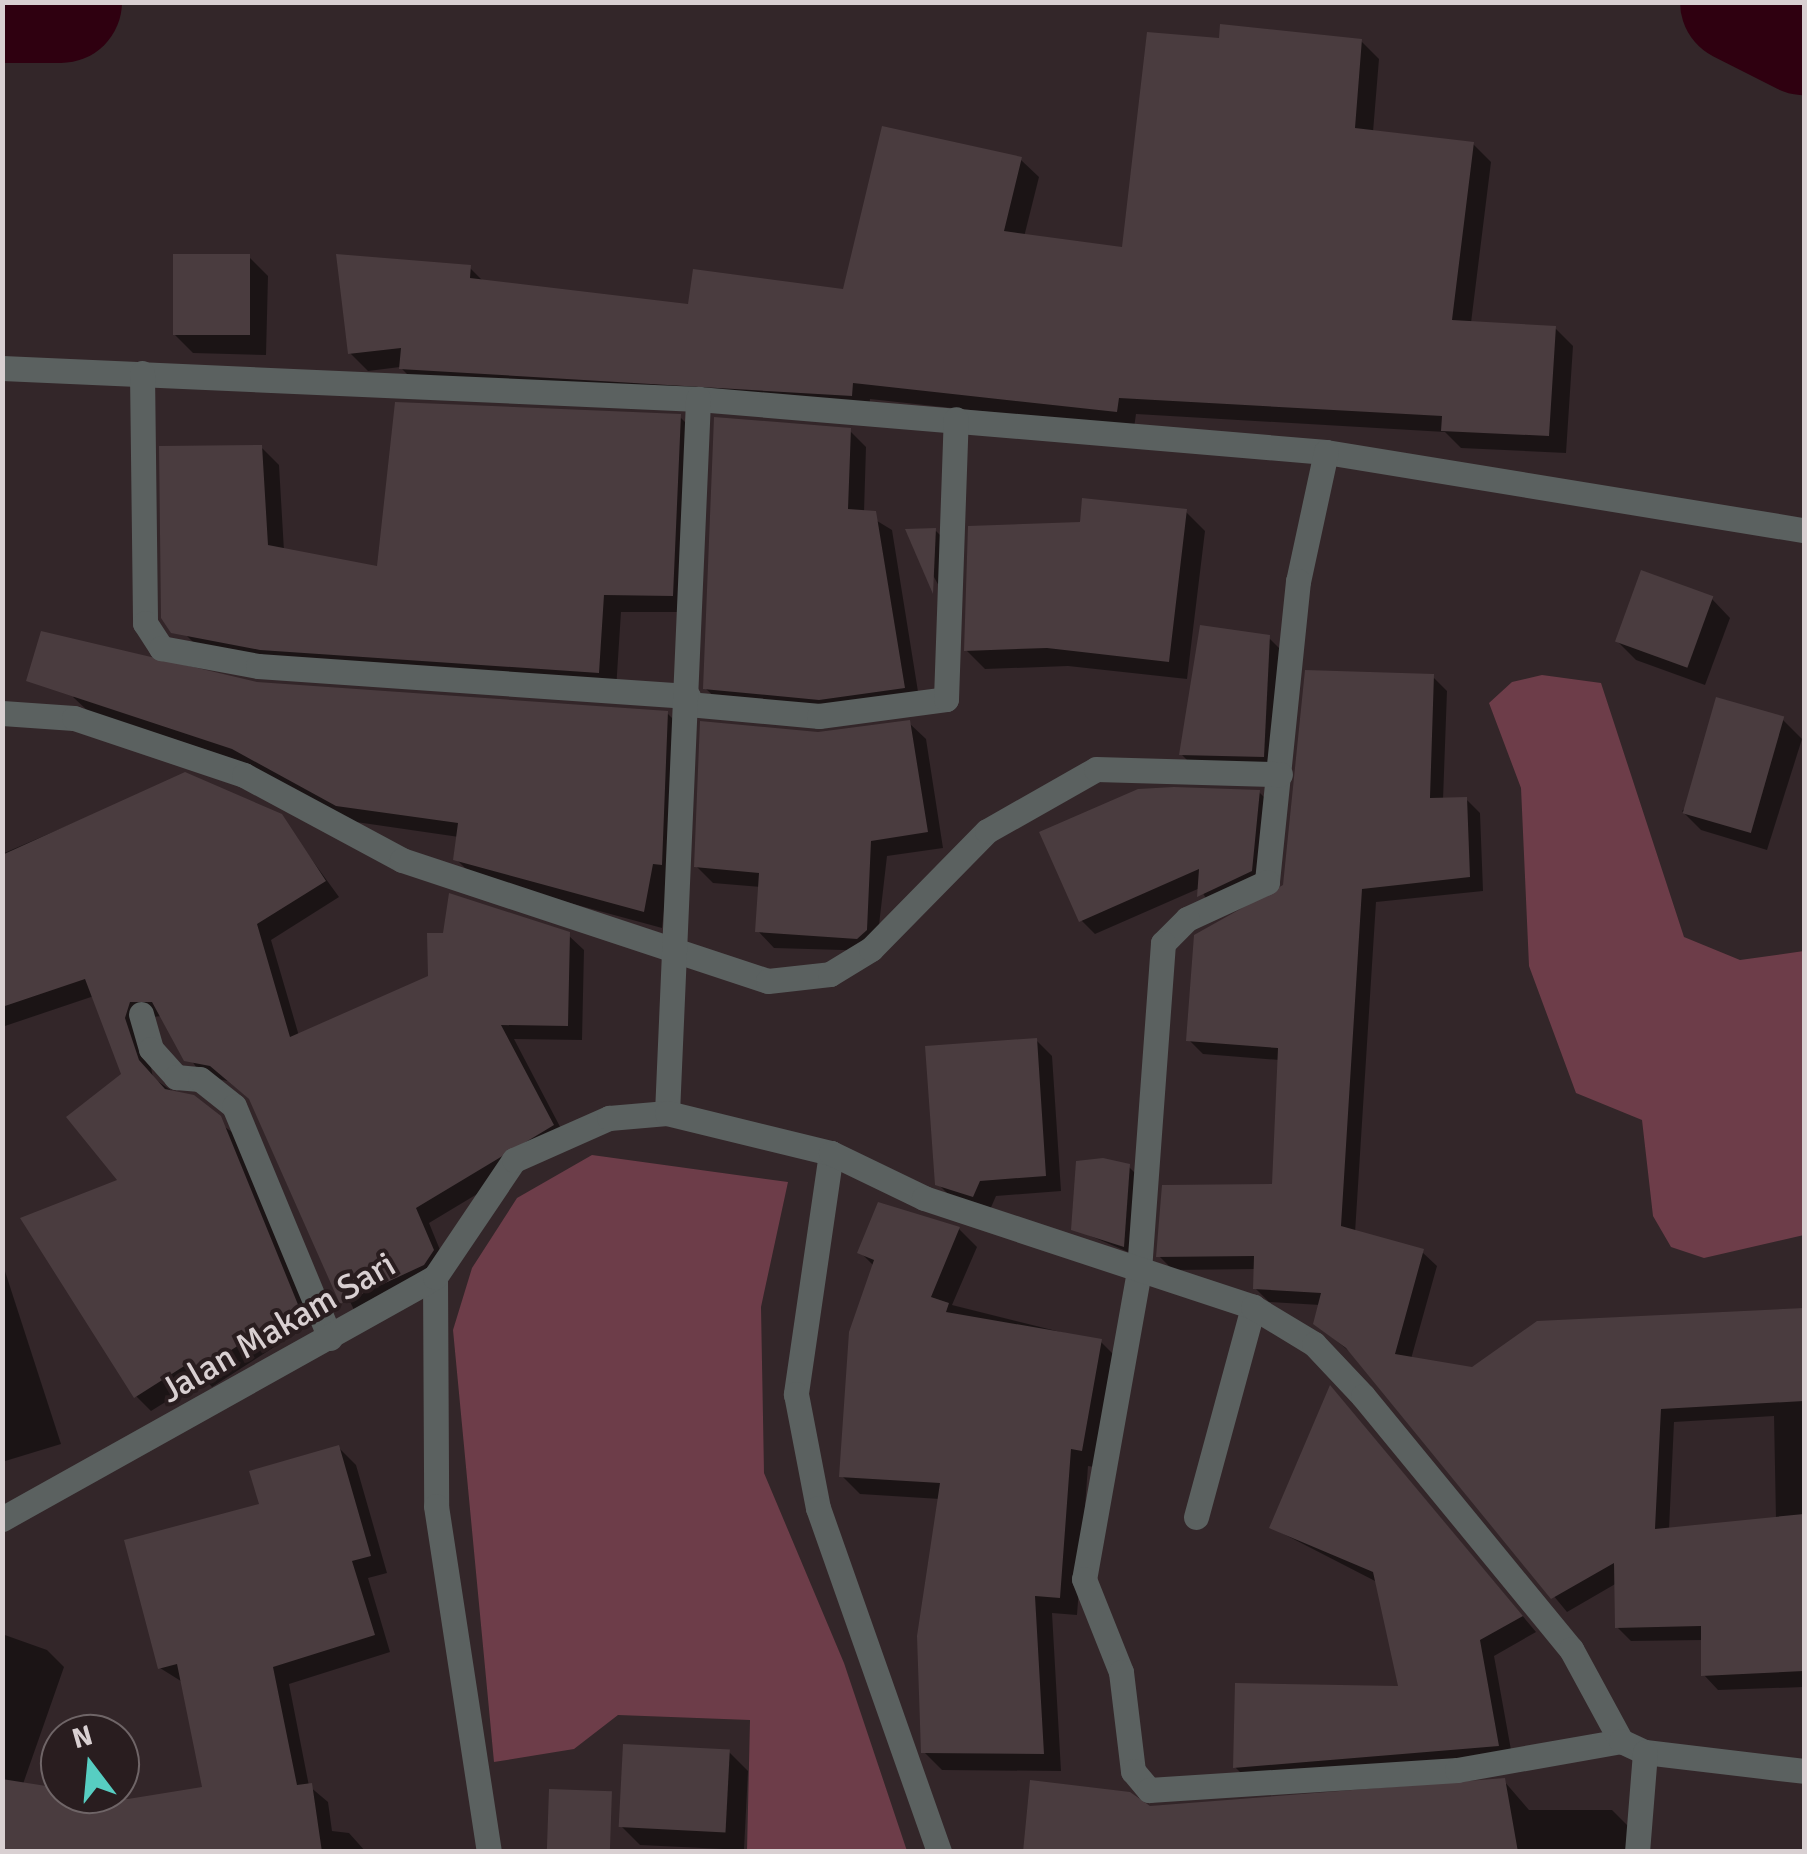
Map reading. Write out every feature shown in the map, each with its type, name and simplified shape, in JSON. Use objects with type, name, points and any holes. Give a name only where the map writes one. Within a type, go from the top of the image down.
[{"type":"street","points":[[2,368],[698,399],[1326,452],[1804,530]]},
{"type":"street","points":[[142,374],[145,623],[162,648],[258,666],[688,700],[819,716],[946,699],[956,419]]},
{"type":"street","points":[[667,1113],[688,700],[698,399]]},
{"type":"street","points":[[1326,452],[1298,581],[1266,882],[1186,919],[1163,943],[1139,1271],[1084,1579],[1121,1672],[1138,1782],[1154,1791],[1244,1790],[1458,1770],[1621,1740],[1646,1752],[1804,1771]]},
{"type":"street","points":[[2,714],[74,718],[244,775],[402,860],[768,980],[830,974],[871,948],[987,830],[1096,768],[1280,774]]},
{"type":"street","points":[[141,1014],[150,1049],[176,1077],[200,1078],[234,1106],[330,1338]]},
{"type":"street","name":"Jalan Makam Sari","points":[[2,1519],[435,1278],[514,1160],[609,1118],[667,1113],[831,1153],[924,1198],[1253,1307],[1314,1344],[1363,1396],[1571,1649],[1621,1740]]},
{"type":"street","points":[[831,1153],[796,1394],[818,1508],[939,1852]]},
{"type":"street","points":[[435,1278],[436,1506],[489,1852]]},
{"type":"street","points":[[1196,1518],[1253,1307]]},
{"type":"street","points":[[1637,1852],[1646,1752]]},
{"type":"shaded area","points":[[1542,675],[1601,683],[1684,937],[1740,960],[1804,951],[1804,1235],[1704,1258],[1671,1247],[1653,1216],[1642,1120],[1576,1093],[1529,966],[1521,788],[1489,703],[1512,682]]},
{"type":"shaded area","points":[[592,1155],[788,1182],[761,1307],[764,1473],[844,1663],[907,1851],[747,1851],[750,1720],[618,1715],[574,1749],[494,1762],[453,1330],[472,1268],[517,1198]]},
{"type":"building","points":[[1220,24],[1362,39],[1355,128],[1474,142],[1452,320],[1556,326],[1549,436],[1441,431],[1442,416],[1119,398],[1117,412],[853,383],[852,396],[399,369],[401,348],[348,354],[336,254],[471,265],[470,278],[688,304],[693,269],[843,289],[882,126],[1022,157],[1004,231],[1122,247],[1147,32],[1219,38]]},
{"type":"building","points":[[173,254],[250,254],[250,335],[173,335]]},
{"type":"building","points":[[395,402],[681,414],[673,596],[604,595],[599,673],[260,650],[171,633],[161,618],[159,446],[262,445],[268,545],[377,566]]},
{"type":"building","points":[[714,417],[851,428],[848,509],[876,511],[905,688],[819,700],[703,689]]},
{"type":"building","points":[[1082,498],[1187,509],[1169,662],[1047,648],[964,651],[968,526],[1080,522]]},
{"type":"building","points":[[936,528],[933,594],[905,529]]},
{"type":"building","points":[[1641,570],[1713,596],[1687,668],[1615,641]]},
{"type":"building","points":[[1200,625],[1270,635],[1264,757],[1179,755]]},
{"type":"building","points":[[41,631],[257,682],[668,711],[662,865],[653,864],[644,912],[453,860],[458,823],[336,806],[232,749],[26,681]]},
{"type":"building","points":[[1305,670],[1434,674],[1430,798],[1467,797],[1470,877],[1362,889],[1341,1226],[1424,1249],[1395,1354],[1472,1367],[1537,1321],[1804,1308],[1804,1401],[1661,1409],[1655,1529],[1804,1514],[1804,1671],[1701,1676],[1701,1626],[1615,1628],[1614,1563],[1551,1599],[1346,1348],[1313,1324],[1321,1293],[1253,1289],[1254,1256],[1156,1257],[1162,1185],[1272,1184],[1278,1048],[1186,1041],[1194,935],[1283,885]]},
{"type":"building","points":[[1716,697],[1784,717],[1751,833],[1683,813]]},
{"type":"building","points":[[910,720],[928,832],[871,841],[867,930],[857,939],[755,932],[759,873],[694,867],[700,721],[818,732]]},
{"type":"building","points":[[185,772],[282,814],[326,881],[257,924],[290,1037],[428,976],[427,933],[443,933],[449,893],[570,932],[568,1026],[501,1025],[554,1125],[416,1208],[434,1250],[424,1265],[340,1304],[249,1099],[210,1066],[184,1061],[152,1002],[130,1002],[125,1018],[139,1060],[165,1089],[194,1095],[221,1116],[299,1307],[195,1373],[189,1363],[134,1398],[20,1218],[117,1180],[66,1117],[121,1074],[85,979],[2,1007],[2,855]]},
{"type":"building","points":[[1138,789],[1260,790],[1252,871],[1197,897],[1199,869],[1079,922],[1039,832]]},
{"type":"building","points":[[1037,1038],[1046,1176],[980,1181],[973,1197],[935,1185],[925,1046]]},
{"type":"building","points":[[1103,1158],[1130,1164],[1124,1247],[1071,1230],[1076,1161]]},
{"type":"building","points":[[878,1202],[960,1227],[931,1297],[949,1303],[946,1312],[1102,1339],[1082,1451],[1071,1449],[1060,1598],[1035,1596],[1044,1754],[921,1753],[917,1636],[940,1483],[839,1477],[849,1332],[874,1260],[857,1253]]},
{"type":"building","points":[[1330,1385],[1523,1616],[1480,1640],[1499,1746],[1233,1768],[1235,1683],[1398,1686],[1373,1572],[1269,1528]]},
{"type":"building","points":[[339,1445],[371,1556],[352,1561],[375,1635],[273,1667],[297,1785],[312,1783],[322,1852],[2,1852],[2,1779],[40,1785],[40,1814],[140,1814],[140,1797],[202,1787],[177,1664],[158,1669],[124,1540],[259,1504],[249,1471]]},
{"type":"building","points":[[623,1744],[730,1750],[726,1832],[619,1827]]},
{"type":"building","points":[[1505,1778],[1518,1852],[1023,1852],[1030,1780],[1130,1792],[1150,1806]]},
{"type":"building","points":[[549,1789],[612,1791],[610,1852],[547,1852]]},
{"type":"waterway","points":[[4,2],[61,2]]},
{"type":"waterway","points":[[1741,2],[1804,34]]}]
